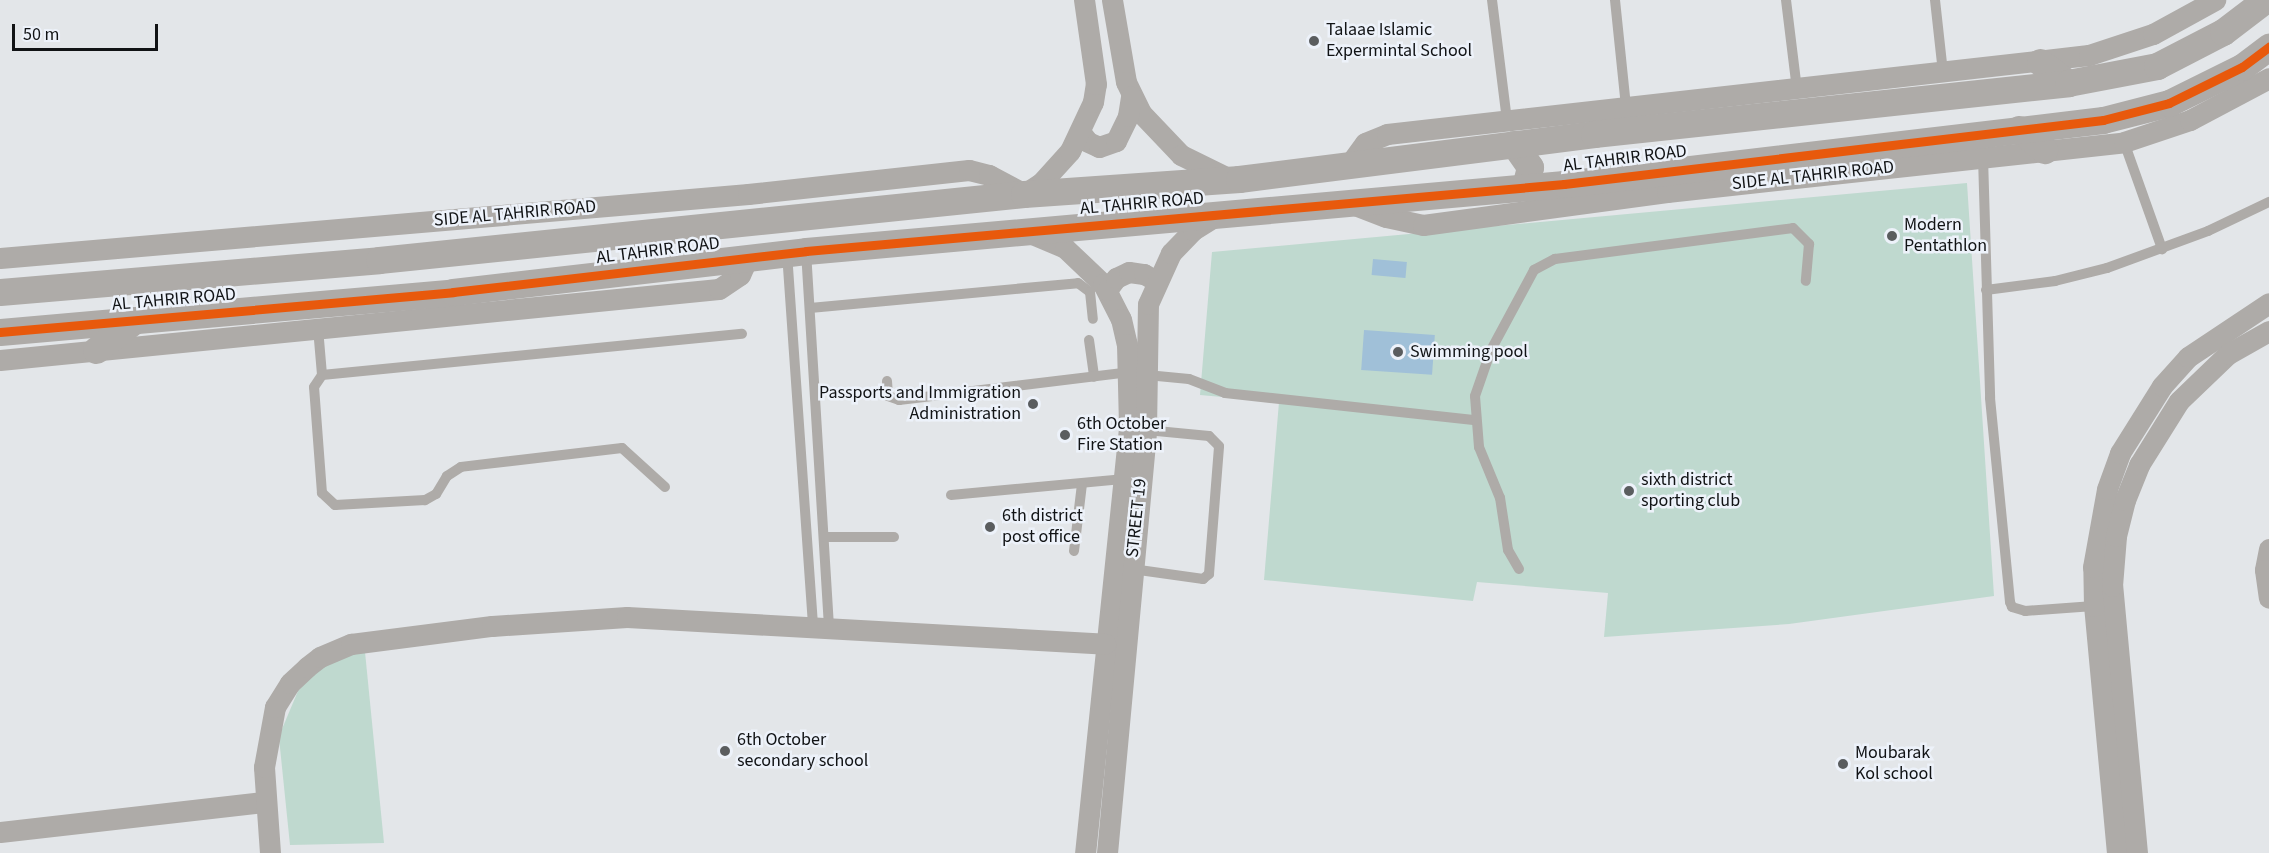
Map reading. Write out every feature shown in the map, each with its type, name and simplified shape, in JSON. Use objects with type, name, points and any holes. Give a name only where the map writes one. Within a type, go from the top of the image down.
[{"type":"street","points":[[1024,194],[1056,168],[1081,133],[1096,84],[1084,0]]},
{"type":"street","points":[[1081,133],[1088,142],[1099,147],[1116,141],[1128,116],[1131,96],[1112,0]]},
{"type":"street","points":[[1525,187],[1530,167],[1511,132],[1626,107],[2089,55],[2153,34],[2215,0]]},
{"type":"street","name":"AL TAHRIR ROAD","points":[[0,292],[379,260],[1024,194],[1233,180],[1349,165],[1511,132],[1594,134],[2068,83],[2157,66],[2223,32],[2265,0]]},
{"type":"street","name":"AL TAHRIR ROAD","points":[[0,333],[453,292],[797,252],[1525,187],[2103,120],[2169,103],[2242,67],[2269,47]]},
{"type":"street","points":[[2040,62],[2068,83]]},
{"type":"street","name":"SIDE AL TAHRIR ROAD","points":[[1348,202],[1386,218],[1423,225],[1667,192],[2124,142],[2190,120],[2269,78]]},
{"type":"street","points":[[1131,96],[1153,128],[1181,154],[1214,174],[1233,180]]},
{"type":"street","points":[[2019,129],[2044,150]]},
{"type":"street","points":[[1594,134],[1584,146],[1582,159],[1588,171],[1599,179]]},
{"type":"street","name":"SIDE AL TAHRIR ROAD","points":[[0,258],[748,194],[969,170],[989,175],[1024,194]]},
{"type":"street","name":"STREET 19","points":[[1107,853],[1131,569],[1138,429],[1138,374],[1148,304],[1156,281],[1181,240],[1221,213]]},
{"type":"street","name":"STREET 19","points":[[1026,232],[1065,248],[1107,290],[1121,319],[1138,374]]},
{"type":"street","points":[[450,252],[441,271],[444,283],[453,292]]},
{"type":"street","points":[[0,360],[719,290],[740,274],[748,257]]},
{"type":"street","points":[[376,299],[386,284],[379,260]]},
{"type":"street","points":[[1107,290],[1116,278],[1129,272],[1144,274],[1156,281]]},
{"type":"street","points":[[2117,853],[2094,606],[2098,527],[2120,453],[2145,410],[2188,357],[2269,303]]},
{"type":"street","points":[[96,351],[135,320]]},
{"type":"street","points":[[2137,853],[2114,617],[2112,569],[2116,536],[2126,500],[2148,448],[2179,401],[2204,374],[2228,354],[2269,331]]},
{"type":"street","points":[[2188,357],[2204,374]]},
{"type":"street","name":"STREET 19","points":[[1086,853],[1122,479],[1138,429]]},
{"type":"street","points":[[2269,549],[2265,570],[2269,598]]},
{"type":"street","points":[[270,853],[264,767],[275,707],[299,674],[336,649],[382,638],[602,618],[821,625],[1105,644]]},
{"type":"street","points":[[0,832],[266,802]]},
{"type":"lane","points":[[1492,0],[1511,132]]},
{"type":"lane","points":[[1615,0],[1626,107]]},
{"type":"lane","points":[[1786,0],[1797,89]]},
{"type":"lane","points":[[1935,0],[1943,73]]},
{"type":"lane","points":[[2124,142],[2162,249]]},
{"type":"lane","points":[[1983,157],[1990,398],[2010,602],[2012,607],[2025,611],[2094,606]]},
{"type":"lane","points":[[1986,290],[2055,281],[2162,249],[2269,202]]},
{"type":"lane","points":[[1519,569],[1508,550],[1500,498],[1481,454],[1474,420],[1480,372],[1527,280],[1543,263],[1793,228],[1809,244],[1806,281]]},
{"type":"lane","points":[[797,252],[810,308],[824,537],[821,625]]},
{"type":"lane","points":[[797,252],[821,625]]},
{"type":"lane","points":[[810,308],[1078,283],[1090,292],[1093,319]]},
{"type":"lane","points":[[318,328],[322,375],[313,393],[322,493],[335,506],[425,500],[436,495],[447,476],[461,467],[622,448],[665,487]]},
{"type":"lane","points":[[322,375],[742,334]]},
{"type":"lane","points":[[1089,340],[1094,377]]},
{"type":"lane","points":[[886,381],[888,396],[898,400],[1138,374],[1189,379],[1225,393],[1474,420]]},
{"type":"lane","points":[[1131,569],[1203,579],[1209,574],[1219,446],[1209,436],[1138,429]]},
{"type":"lane","points":[[951,495],[1122,479]]},
{"type":"lane","points":[[1074,551],[1082,484]]},
{"type":"lane","points":[[824,537],[894,537]]},
{"type":"green space","name":"sixth district sporting club","points":[[1967,183],[1994,596],[1789,624],[1604,637],[1608,593],[1477,582],[1473,601],[1264,580],[1279,402],[1200,395],[1212,252]]},
{"type":"green space","points":[[365,652],[384,843],[290,845],[279,738],[282,729],[298,691],[311,676],[329,660]]},
{"type":"water","points":[[1373,259],[1407,262],[1405,278],[1372,275]]},
{"type":"water","name":"Swimming pool","points":[[1364,330],[1435,335],[1432,375],[1361,370]]},
{"type":"cycle path","points":[[0,332],[453,292],[806,251],[1564,184],[2103,120],[2169,103],[2242,67],[2269,47]]},
{"type":"place","name":"Talaae Islamic Expermintal School","points":[[1314,41]]},
{"type":"place","name":"Modern Pentathlon","points":[[1892,236]]},
{"type":"place","name":"Swimming pool","points":[[1398,352]]},
{"type":"place","name":"Passports and Immigration Administration","points":[[1033,404]]},
{"type":"place","name":"6th October Fire Station","points":[[1065,435]]},
{"type":"place","name":"sixth district sporting club","points":[[1629,491]]},
{"type":"place","name":"6th district post office","points":[[990,527]]},
{"type":"place","name":"6th October secondary school","points":[[725,751]]},
{"type":"place","name":"Moubarak Kol school","points":[[1843,764]]}]
